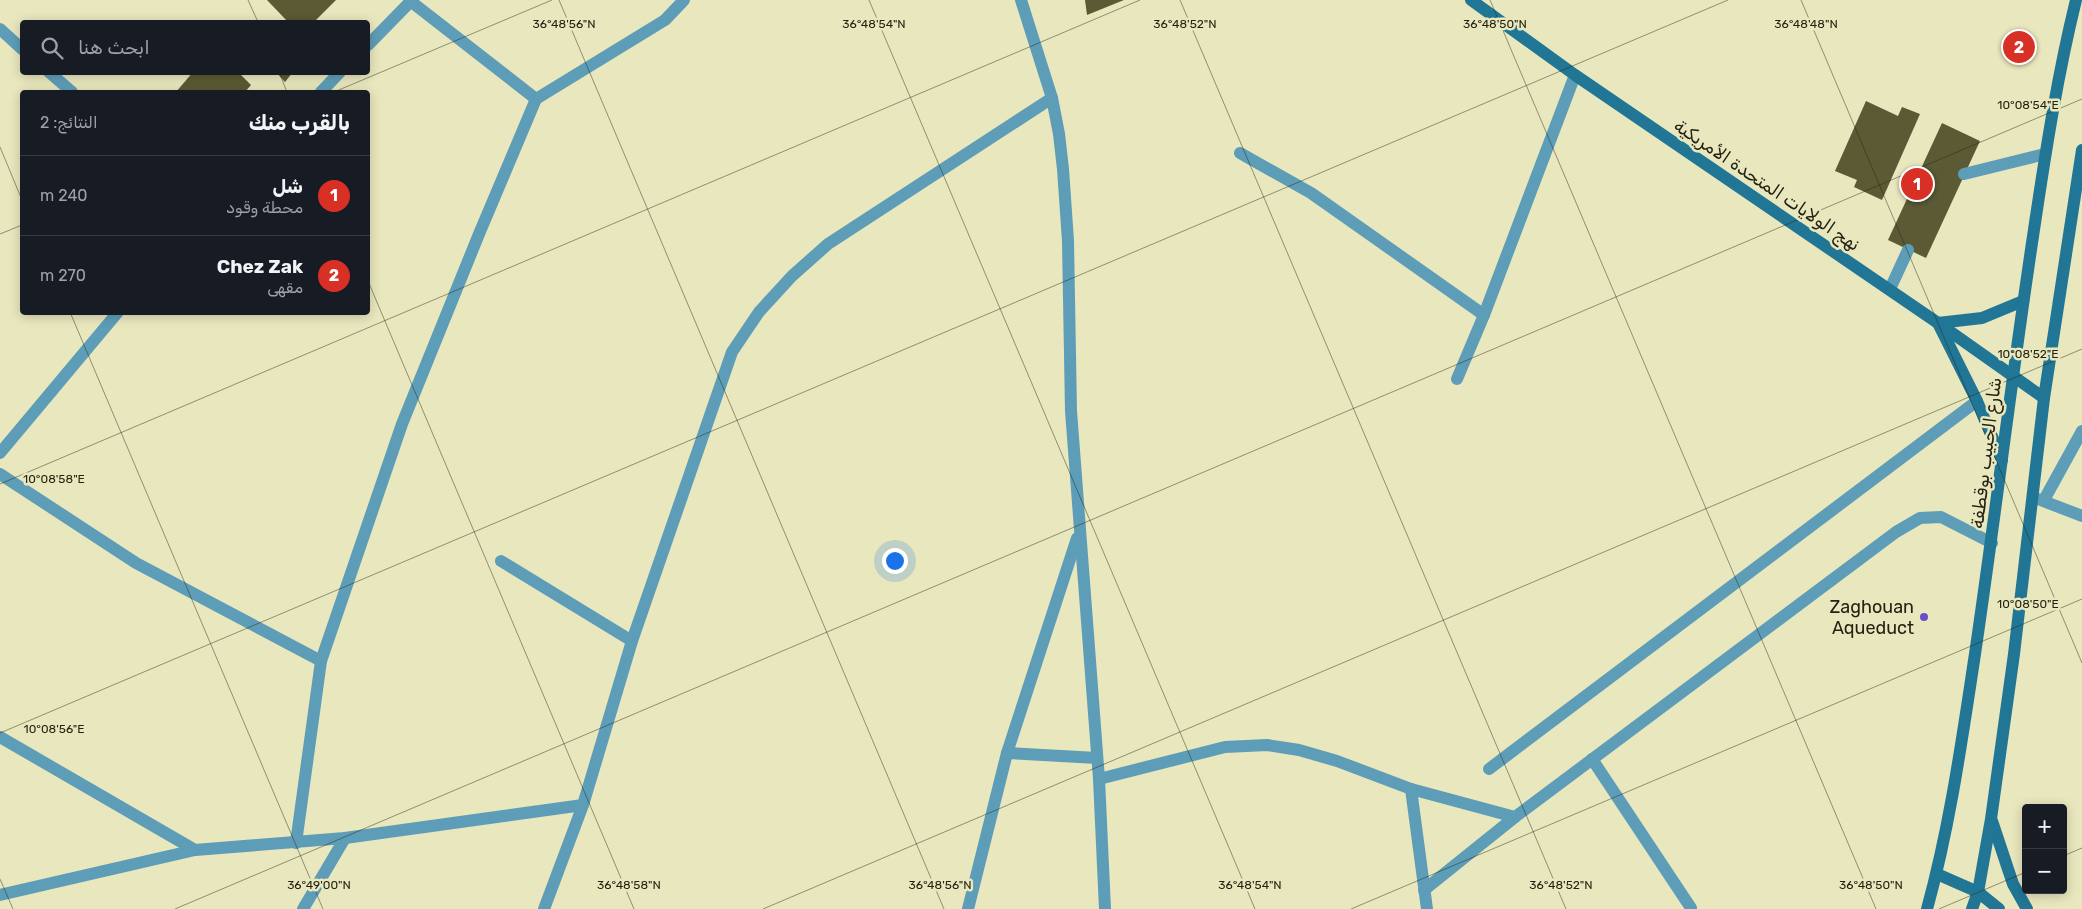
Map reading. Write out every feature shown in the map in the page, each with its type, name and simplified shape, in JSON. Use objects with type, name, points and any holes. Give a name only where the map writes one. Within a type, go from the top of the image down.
[{"type":"main road","name":"شارع الحبيب بوقطفة","points":[[1927,909],[1937,874],[1966,714],[1992,543],[2023,301],[2045,154],[2076,0]]},
{"type":"main road","name":"نهج الولايات المتحدة الأمريكية","points":[[1477,2],[1575,75],[1938,323],[2044,398]]},
{"type":"main road","points":[[1972,909],[1978,892],[1991,819],[2038,499],[2044,398],[2082,150]]},
{"type":"main road","points":[[2002,460],[1977,401],[1938,323],[1982,318],[2023,301]]},
{"type":"main road","points":[[1991,819],[2010,877],[2027,909]]},
{"type":"main road","points":[[1937,874],[1978,892],[1998,909]]},
{"type":"street","points":[[370,43],[410,0],[536,99]]},
{"type":"street","points":[[296,843],[322,661],[402,424],[475,243],[536,99],[665,20],[684,0]]},
{"type":"street","points":[[1021,0],[1052,98],[1060,134],[1068,241],[1071,411],[1099,779],[1106,909]]},
{"type":"street","points":[[0,29],[20,47]]},
{"type":"street","points":[[52,75],[70,90]]},
{"type":"street","points":[[322,90],[337,75]]},
{"type":"street","points":[[1456,379],[1484,315],[1575,75]]},
{"type":"street","points":[[544,909],[583,805],[632,641],[732,352],[759,312],[792,276],[828,244],[1052,98]]},
{"type":"street","points":[[1240,153],[1311,193],[1484,315]]},
{"type":"street","points":[[1964,174],[2045,154]]},
{"type":"street","points":[[1890,290],[1908,250]]},
{"type":"street","points":[[0,453],[115,315]]},
{"type":"street","points":[[1489,769],[1977,401]]},
{"type":"street","points":[[2082,431],[2038,499],[2082,516]]},
{"type":"street","points":[[0,474],[136,563],[322,661]]},
{"type":"street","points":[[1424,890],[1515,817],[1896,532],[1920,518],[1941,516],[1992,543]]},
{"type":"street","points":[[968,909],[1007,754],[1079,531]]},
{"type":"street","points":[[501,561],[632,641]]},
{"type":"street","points":[[0,737],[195,850]]},
{"type":"street","points":[[1099,779],[1226,747],[1267,745],[1309,752],[1411,788],[1515,817]]},
{"type":"street","points":[[1007,754],[1097,758]]},
{"type":"street","points":[[1592,759],[1692,908]]},
{"type":"street","points":[[1411,788],[1427,909]]},
{"type":"street","points":[[0,895],[195,850],[345,838],[583,805]]},
{"type":"street","points":[[303,909],[345,838]]},
{"type":"building","points":[[267,0],[336,0],[316,20],[286,20]]},
{"type":"building","points":[[1085,0],[1124,0],[1087,15]]},
{"type":"building","points":[[190,75],[241,75],[251,85],[247,90],[178,90]]},
{"type":"building","points":[[279,75],[291,75],[285,82]]},
{"type":"building","points":[[1866,101],[1898,116],[1902,107],[1920,114],[1882,200],[1854,187],[1857,180],[1835,171]]},
{"type":"building","points":[[1942,123],[1980,141],[1926,258],[1888,240]]},
{"type":"place","name":"Chez Zak","points":[[2019,47]]},
{"type":"place","name":"شل","points":[[1917,184]]},
{"type":"place","name":"Zaghouan Aqueduct","points":[[1924,617]]}]
